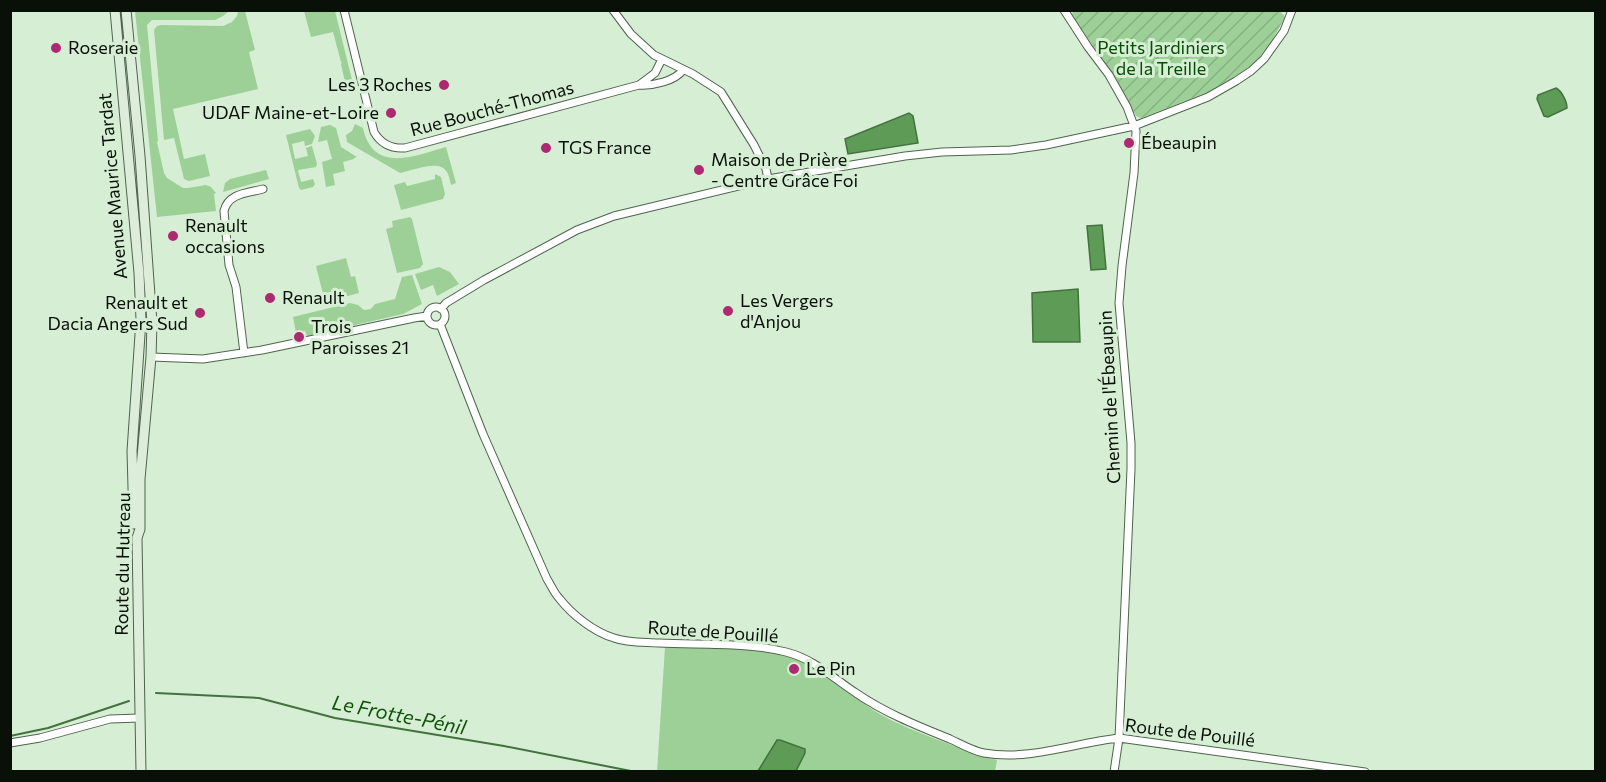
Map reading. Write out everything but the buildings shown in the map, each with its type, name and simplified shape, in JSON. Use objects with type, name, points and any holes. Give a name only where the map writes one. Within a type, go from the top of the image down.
[{"type":"street","name":"Avenue Maurice Tardat","points":[[115,10],[139,273],[141,320],[132,451],[134,528],[137,538]]},
{"type":"street","name":"Avenue Maurice Tardat","points":[[126,10],[150,285],[151,357]]},
{"type":"street","name":"Rue Bouché-Thomas","points":[[344,10],[374,132],[384,144],[394,148],[405,148],[639,85],[656,73],[662,59]]},
{"type":"street","points":[[613,10],[623,25],[654,55],[717,88],[754,145],[768,179]]},
{"type":"street","points":[[1064,10],[1109,75],[1127,107],[1134,126]]},
{"type":"street","points":[[441,309],[446,303],[484,280],[577,230],[615,216],[768,179],[905,156],[942,152],[1011,150],[1046,145],[1134,126],[1208,97],[1251,71],[1264,60],[1284,31],[1292,10]]},
{"type":"street","name":"Rue Bouché-Thomas","points":[[639,85],[648,86],[666,81],[679,75],[683,70]]},
{"type":"street","name":"Chemin de l'Ébeaupin","points":[[1114,771],[1119,738],[1131,469],[1120,292],[1134,173],[1136,137],[1134,126]]},
{"type":"street","points":[[244,353],[236,287],[229,265],[224,211],[226,203],[232,198],[263,189]]},
{"type":"street","points":[[427,316],[430,309],[436,307],[441,309]]},
{"type":"street","points":[[427,316],[431,323],[440,324],[444,317],[441,309]]},
{"type":"street","points":[[151,357],[203,359],[244,353],[427,316]]},
{"type":"street","name":"Route de Pouillé","points":[[440,324],[483,434],[547,579],[558,597],[571,611],[599,631],[614,638],[640,642],[745,647],[788,652],[814,663],[882,710],[982,752],[1006,755],[1028,754],[1119,738],[1365,771]]},
{"type":"street","name":"Route du Hutreau","points":[[141,771],[137,538],[140,529],[140,479],[151,357]]},
{"type":"street","points":[[10,743],[40,738],[110,719],[140,717]]},
{"type":"green space","name":"Petits Jardiniers de la Treille","points":[[1076,10],[1279,10],[1285,17],[1257,61],[1242,72],[1208,92],[1141,118],[1136,116],[1113,75],[1071,14]]},
{"type":"green space","points":[[135,11],[229,11],[215,20],[152,20],[147,25],[157,142],[164,173],[167,178],[183,188],[206,185],[211,187],[216,193],[214,194],[216,211],[157,217]]},
{"type":"green space","points":[[238,11],[245,11],[255,50],[249,52],[258,89],[173,109],[184,159],[205,154],[210,176],[189,181],[184,179],[174,138],[164,140],[154,30],[161,25],[223,26],[232,22]]},
{"type":"green space","points":[[304,11],[335,11],[353,84],[345,82],[333,32],[311,37]]},
{"type":"green space","points":[[355,124],[363,128],[368,142],[376,152],[385,157],[409,157],[446,147],[456,183],[451,185],[447,172],[437,166],[400,173],[347,142],[346,135],[352,131]]},
{"type":"green space","points":[[330,125],[336,128],[341,147],[357,157],[343,162],[345,171],[333,174],[335,185],[326,187],[322,162],[332,159],[327,140],[318,142],[321,127]]},
{"type":"green space","points":[[310,129],[315,136],[312,144],[305,146],[304,141],[292,144],[295,159],[308,156],[306,148],[312,146],[317,164],[316,167],[298,170],[301,182],[313,179],[315,184],[313,187],[301,190],[286,135]]},
{"type":"green space","points":[[266,170],[269,179],[223,192],[225,183],[230,179]]},
{"type":"green space","points":[[435,174],[441,177],[445,194],[443,199],[401,210],[394,185],[405,182],[407,186],[435,179]]},
{"type":"green space","points":[[410,217],[423,264],[420,268],[397,273],[386,229],[393,227],[392,221]]},
{"type":"green space","points":[[346,258],[351,277],[355,276],[359,293],[325,302],[316,266]]},
{"type":"green space","points":[[439,267],[450,272],[459,284],[437,296],[433,285],[421,290],[415,274]]},
{"type":"green space","points":[[412,275],[422,304],[403,314],[307,336],[305,331],[296,333],[293,317],[350,303],[364,310],[371,309],[375,304],[395,299],[402,277]]},
{"type":"green space","points":[[665,647],[749,650],[797,659],[817,669],[868,707],[893,721],[941,741],[997,760],[995,772],[657,772]]},
{"type":"shaded area","points":[[1556,88],[1564,97],[1567,108],[1548,117],[1544,116],[1537,99],[1538,95]]},
{"type":"shaded area","points":[[909,113],[913,116],[918,143],[848,154],[845,139]]},
{"type":"shaded area","points":[[1102,225],[1106,269],[1091,270],[1087,226]]},
{"type":"shaded area","points":[[1078,289],[1080,342],[1033,342],[1032,293]]},
{"type":"shaded area","points":[[777,740],[805,749],[796,771],[758,771]]},
{"type":"waterway","name":"Le Frotte-Pénil","points":[[156,693],[259,698],[335,718],[504,746],[636,772]]},
{"type":"waterway","name":"Le Frotte-Pénil","points":[[10,736],[48,728],[129,701]]},
{"type":"place","name":"Roseraie","points":[[56,48]]},
{"type":"place","name":"Les 3 Roches","points":[[444,85]]},
{"type":"place","name":"UDAF Maine-et-Loire","points":[[391,113]]},
{"type":"place","name":"Ébeaupin","points":[[1129,143]]},
{"type":"place","name":"TGS France","points":[[546,148]]},
{"type":"place","name":"Maison de Prière - Centre Grâce Foi","points":[[699,170]]},
{"type":"place","name":"Renault occasions","points":[[173,236]]},
{"type":"place","name":"Renault","points":[[270,298]]},
{"type":"place","name":"Les Vergers d'Anjou","points":[[728,311]]},
{"type":"place","name":"Renault et Dacia Angers Sud","points":[[200,313]]},
{"type":"place","name":"Trois Paroisses 21","points":[[299,337]]},
{"type":"place","name":"Le Pin","points":[[794,669]]}]
